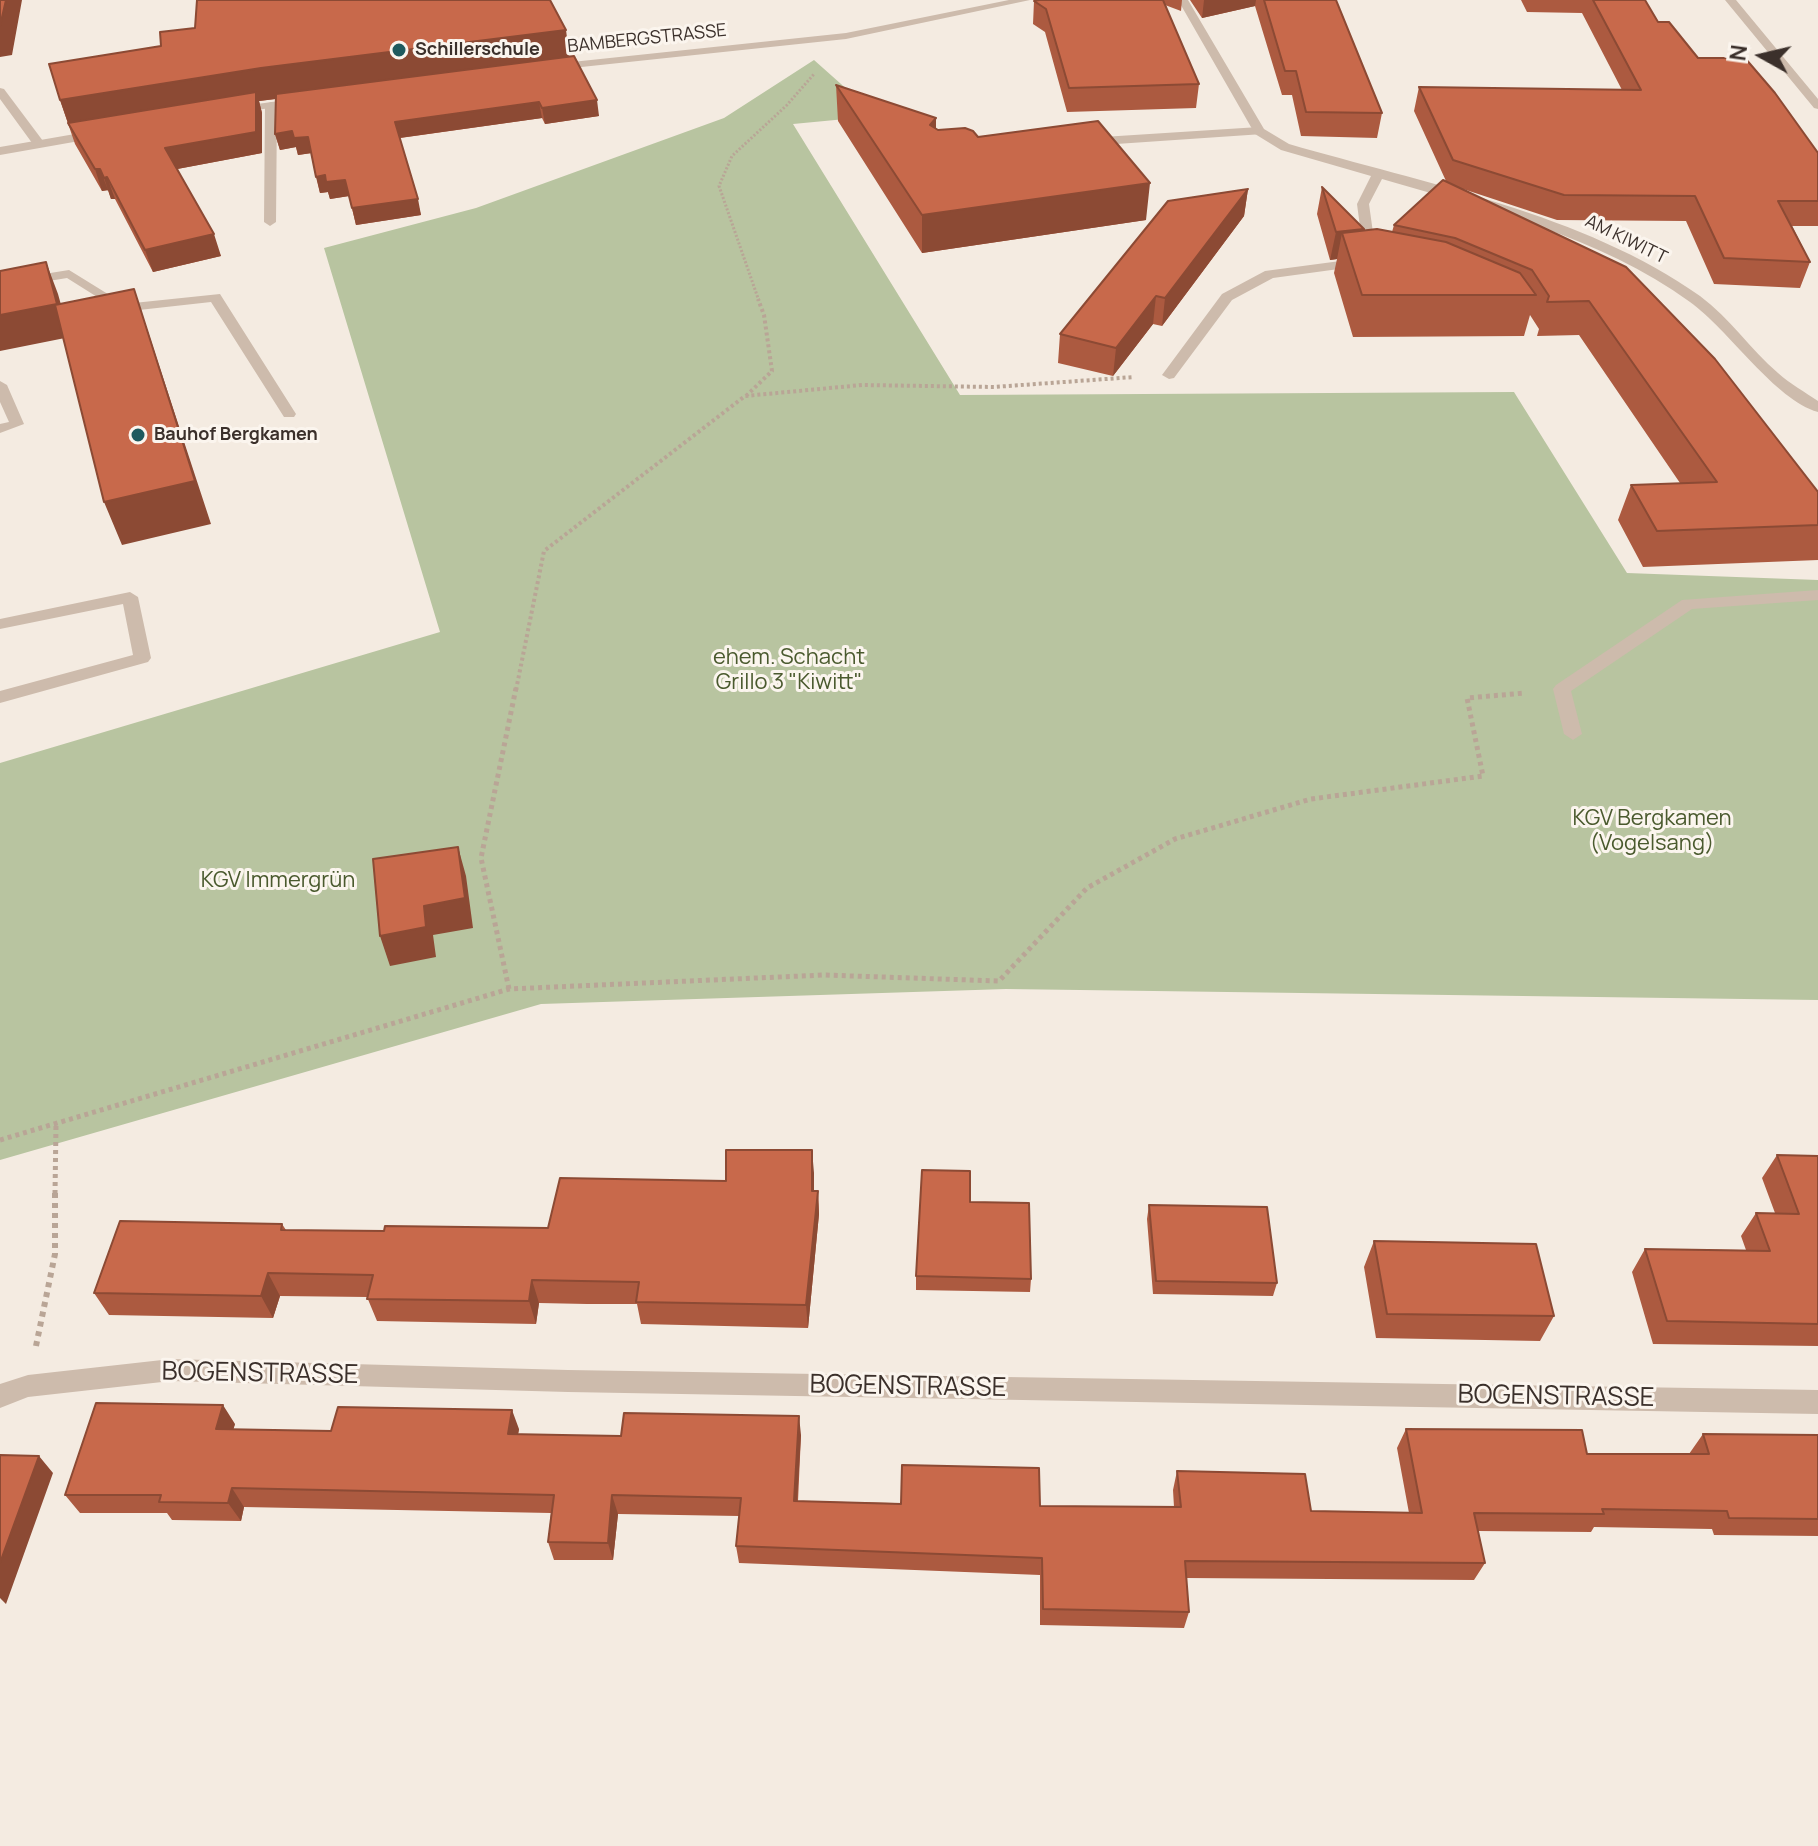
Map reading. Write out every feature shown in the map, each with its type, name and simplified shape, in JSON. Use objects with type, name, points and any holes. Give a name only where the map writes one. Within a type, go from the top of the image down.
[{"type":"street","name":"BAMBERGSTRASSE","points":[[546,68],[883,30],[1025,0]]},
{"type":"street","points":[[1076,143],[1259,131],[1183,0]]},
{"type":"street","points":[[1730,0],[1818,106]]},
{"type":"street","points":[[0,91],[39,144]]},
{"type":"street","points":[[225,112],[318,98]]},
{"type":"street","points":[[270,222],[271,105]]},
{"type":"street","name":"AM KIWITT","points":[[1259,131],[1285,147],[1534,219],[1623,255],[1695,299],[1728,327],[1773,376],[1818,408]]},
{"type":"street","points":[[0,151],[106,132]]},
{"type":"street","points":[[1169,375],[1227,297],[1270,274],[1377,263],[1363,204],[1378,174]]},
{"type":"street","points":[[0,285],[69,274],[121,308],[215,297],[289,414]]},
{"type":"street","points":[[0,385],[17,424],[0,429]]},
{"type":"street","points":[[1573,734],[1562,689],[1688,604],[1818,595]]},
{"type":"street","points":[[0,697],[142,658],[130,597],[1,617]]},
{"type":"street","name":"BOGENSTRASSE","points":[[0,1396],[28,1386],[171,1370],[568,1381],[1818,1402]]},
{"type":"path","points":[[509,989],[481,858],[544,551],[745,396],[772,371],[764,315],[719,186],[732,156],[814,75],[812,40]]},
{"type":"path","points":[[745,396],[862,385],[994,387],[1169,375]]},
{"type":"path","points":[[0,1140],[509,989],[824,975],[999,981],[1087,888],[1175,839],[1311,799],[1483,776],[1467,698],[1562,689]]},
{"type":"path","points":[[28,1386],[55,1254],[56,1124]]},
{"type":"green space","name":"ehem. Schacht Grillo 3 \"Kiwitt\"","points":[[814,60],[877,116],[793,124],[960,395],[1514,392],[1627,573],[1818,580],[1818,1000],[1006,989],[541,1004],[0,1160],[0,763],[440,632],[324,248],[476,208],[724,118]]},
{"type":"building","points":[[0,0],[6,0],[0,26]]},
{"type":"building","points":[[197,0],[550,0],[566,30],[261,68],[60,100],[49,64],[161,46],[160,32],[195,28]]},
{"type":"building","points":[[1163,0],[1199,84],[1069,88],[1046,9],[1034,1]]},
{"type":"building","points":[[1264,0],[1336,0],[1382,113],[1306,112],[1296,71],[1285,71]]},
{"type":"building","points":[[1593,0],[1645,0],[1658,22],[1669,22],[1698,58],[1745,58],[1775,93],[1818,153],[1818,201],[1778,201],[1810,262],[1724,258],[1695,196],[1564,195],[1453,160],[1419,87],[1641,90]]},
{"type":"building","points":[[574,56],[597,100],[542,108],[539,102],[395,122],[418,199],[352,208],[345,180],[326,182],[325,175],[316,177],[308,137],[294,138],[292,131],[275,134],[276,94]]},
{"type":"building","points":[[836,85],[936,118],[930,125],[938,130],[965,128],[978,137],[1098,121],[1150,183],[922,215]]},
{"type":"building","points":[[256,92],[256,132],[165,148],[214,234],[145,250],[107,177],[104,178],[100,169],[95,169],[68,123]]},
{"type":"building","points":[[1443,180],[1626,267],[1715,359],[1818,492],[1818,525],[1657,531],[1631,485],[1717,482],[1589,301],[1547,302],[1549,296],[1532,270],[1455,238],[1394,225]]},
{"type":"building","points":[[1322,187],[1364,229],[1336,232]]},
{"type":"building","points":[[1248,189],[1165,298],[1156,296],[1116,348],[1060,334],[1168,201]]},
{"type":"building","points":[[1377,229],[1446,242],[1520,273],[1536,295],[1362,295],[1342,233]]},
{"type":"building","points":[[46,262],[57,304],[0,315],[0,271]]},
{"type":"building","name":"Bauhof Bergkamen","points":[[134,289],[195,481],[104,502],[55,305]]},
{"type":"building","points":[[458,847],[465,898],[424,906],[426,927],[380,936],[373,859]]},
{"type":"building","points":[[726,1150],[812,1150],[812,1191],[818,1191],[806,1305],[636,1302],[639,1282],[532,1280],[529,1301],[367,1299],[373,1275],[268,1273],[261,1296],[94,1293],[120,1221],[282,1224],[281,1230],[384,1231],[385,1226],[548,1228],[560,1178],[726,1181]]},
{"type":"building","points":[[1777,1155],[1818,1156],[1818,1324],[1667,1321],[1645,1249],[1770,1251],[1756,1213],[1799,1214]]},
{"type":"building","points":[[922,1170],[970,1171],[970,1202],[1029,1203],[1031,1279],[916,1276]]},
{"type":"building","points":[[1149,1205],[1267,1207],[1277,1283],[1156,1281]]},
{"type":"building","points":[[1374,1241],[1536,1244],[1554,1316],[1387,1314]]},
{"type":"building","points":[[96,1403],[223,1405],[216,1429],[331,1431],[338,1407],[512,1410],[508,1434],[621,1436],[624,1413],[799,1416],[794,1501],[901,1504],[902,1465],[1039,1468],[1040,1506],[1181,1507],[1177,1471],[1305,1474],[1311,1511],[1422,1513],[1406,1429],[1582,1430],[1587,1454],[1709,1454],[1703,1434],[1818,1435],[1818,1519],[1729,1518],[1727,1511],[1602,1509],[1604,1514],[1474,1513],[1485,1563],[1185,1561],[1189,1612],[1043,1609],[1042,1558],[736,1546],[741,1498],[612,1495],[608,1543],[548,1542],[554,1495],[232,1488],[228,1503],[159,1502],[161,1495],[65,1495]]},
{"type":"building","points":[[0,1455],[39,1456],[0,1563]]},
{"type":"place","name":"Schillerschule","points":[[399,50]]},
{"type":"place","name":"Bauhof Bergkamen","points":[[138,435]]},
{"type":"park label","name":"KGV Bergkamen (Vogelsang)","points":[[1652,832]]},
{"type":"park label","name":"KGV Immergrün","points":[[278,881]]}]
